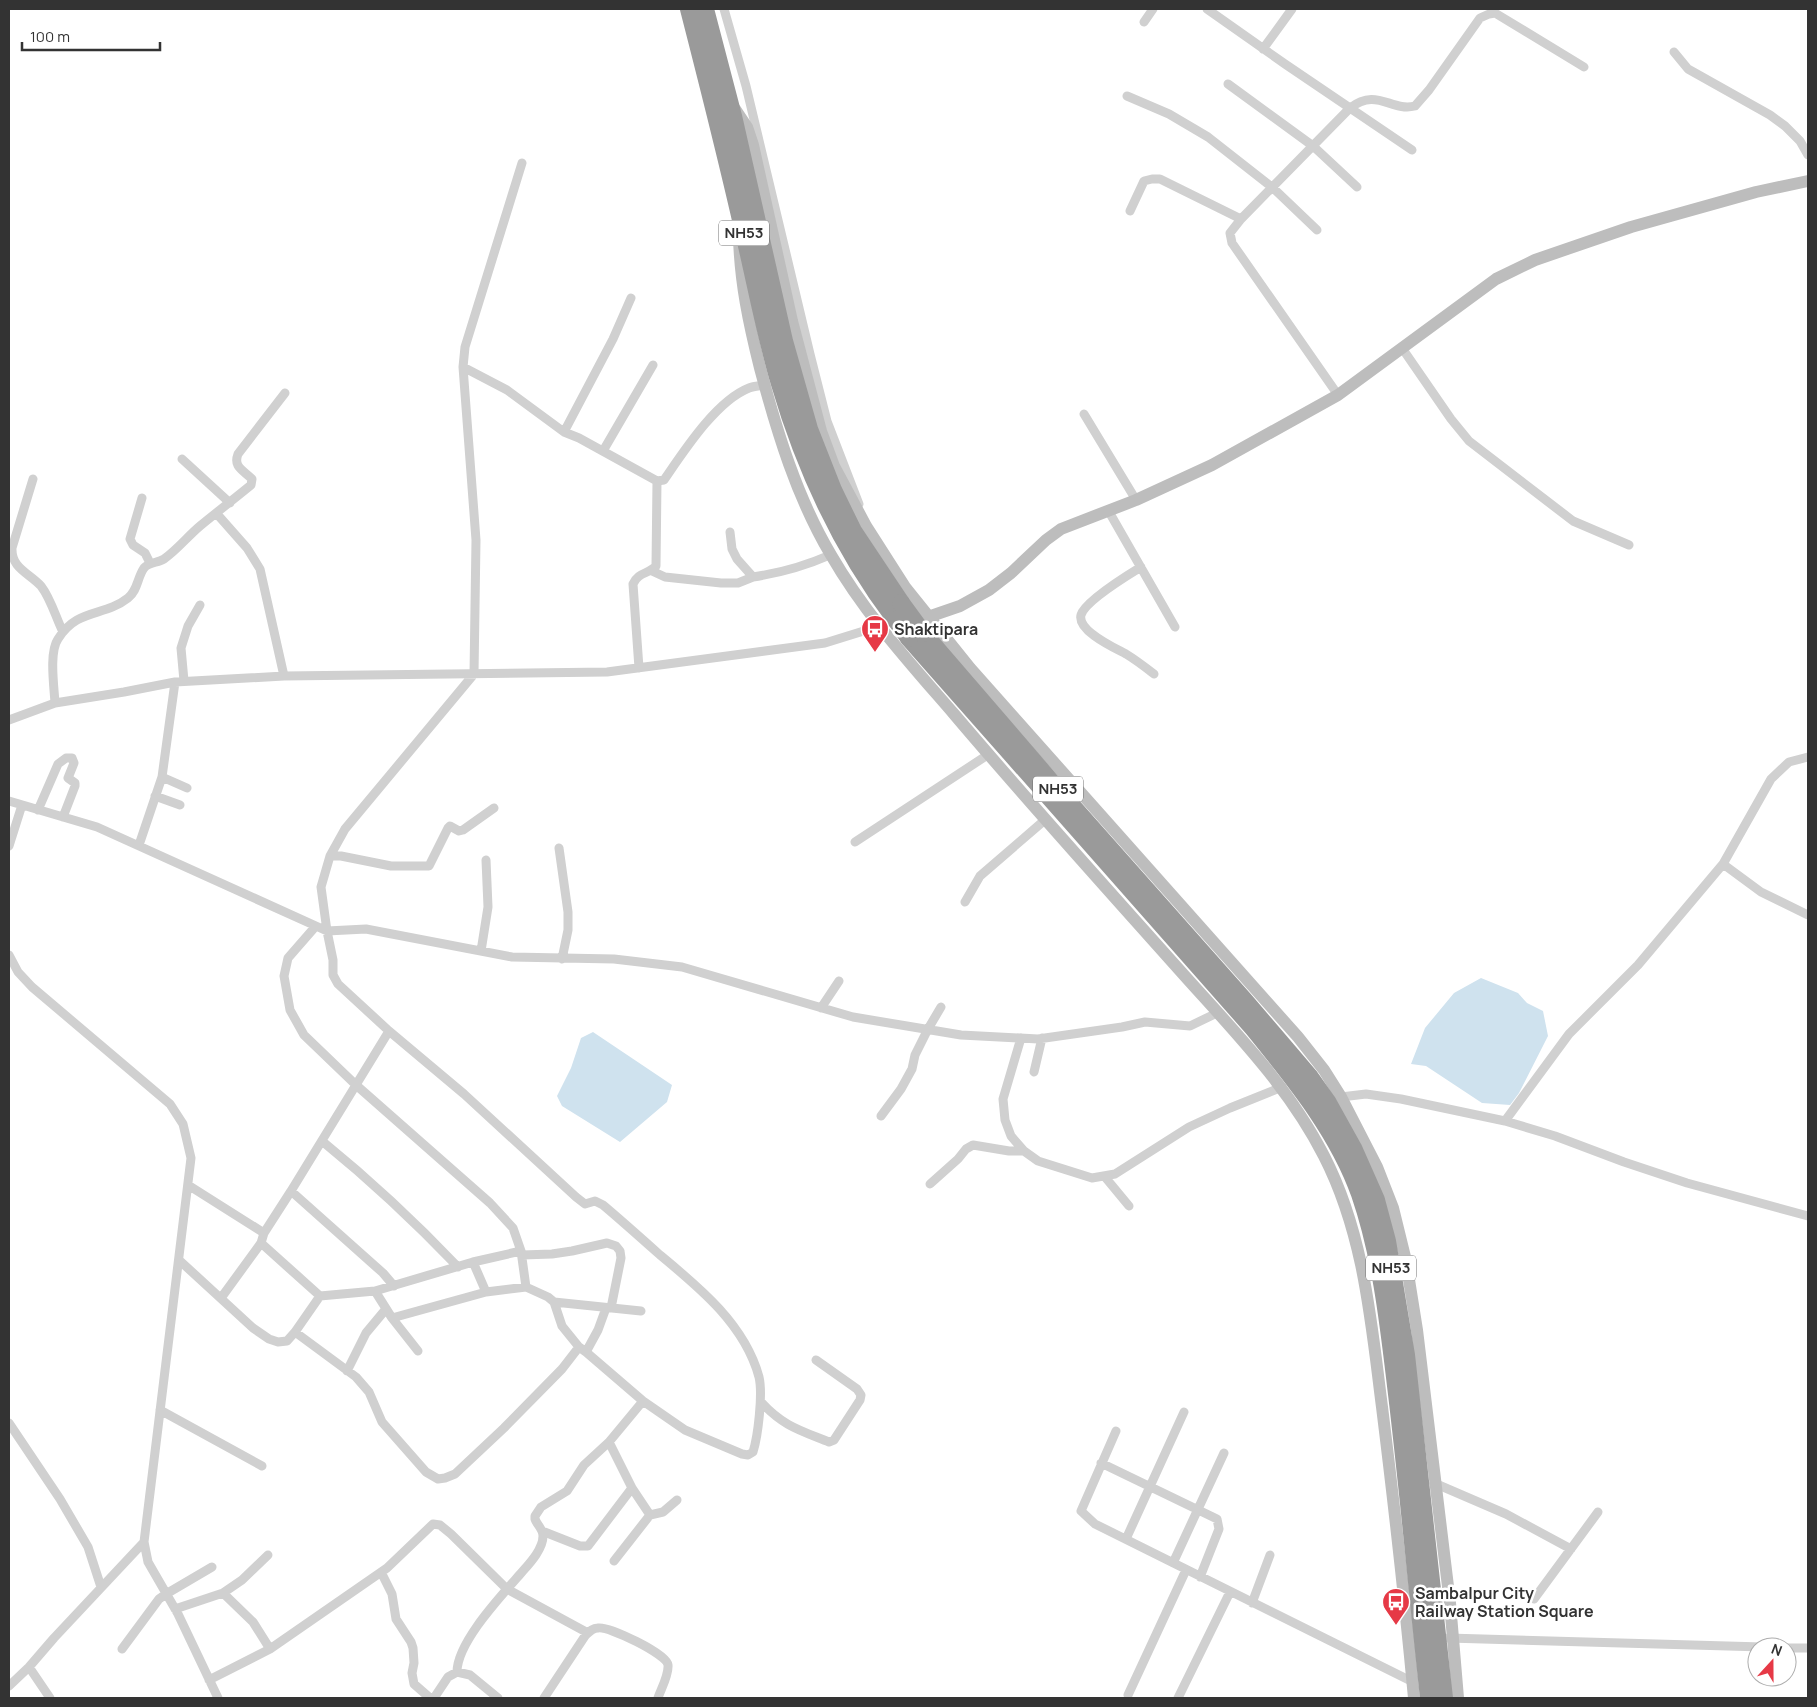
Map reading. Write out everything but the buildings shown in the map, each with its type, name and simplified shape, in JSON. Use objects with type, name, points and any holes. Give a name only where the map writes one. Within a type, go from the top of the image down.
[{"type":"highway","name":"NH53","points":[[689,9],[780,383],[796,432],[833,490],[853,531],[914,622],[937,651],[1158,913],[1309,1076],[1328,1103],[1353,1148],[1376,1200],[1387,1241],[1406,1355],[1431,1638],[1429,1698]]},
{"type":"highway","name":"NH53","points":[[705,9],[729,100],[811,453]]},
{"type":"highway","name":"NH53","points":[[1431,1638],[1444,1698]]},
{"type":"main road","points":[[729,100],[747,127],[792,321],[821,431],[834,466],[859,514],[905,587],[970,668],[1298,1037],[1324,1070],[1341,1097],[1380,1175],[1393,1208],[1406,1261],[1417,1330],[1434,1484],[1431,1638],[1413,1682],[1414,1698]]},
{"type":"main road","points":[[928,617],[960,606],[989,590],[1061,528],[1136,500],[1212,464],[1338,395],[1496,279],[1535,260],[1631,227],[1756,192],[1808,181]]},
{"type":"main road","points":[[738,206],[740,262],[744,299],[775,425],[792,471],[830,555],[878,626],[1046,820],[1282,1087],[1322,1152],[1342,1194],[1357,1242],[1372,1327],[1387,1450],[1431,1638],[1458,1698]]},
{"type":"street","points":[[724,9],[746,86],[825,412],[859,502],[859,514]]},
{"type":"street","points":[[1144,22],[1153,9]]},
{"type":"street","points":[[1207,9],[1412,150]]},
{"type":"street","points":[[1264,49],[1292,9]]},
{"type":"street","points":[[1338,395],[1232,243],[1230,233],[1241,219],[1358,102],[1371,99],[1407,107],[1416,106],[1480,18],[1495,13],[1584,67]]},
{"type":"street","points":[[1674,52],[1688,69],[1770,115],[1785,126],[1800,141],[1808,155]]},
{"type":"street","points":[[1228,84],[1313,146],[1357,187]]},
{"type":"street","points":[[1128,96],[1169,114],[1208,137],[1272,188],[1317,230]]},
{"type":"street","points":[[392,1318],[486,1292],[526,1287],[548,1297],[554,1302],[562,1326],[582,1349],[643,1401],[685,1430],[745,1454],[752,1454],[754,1450],[760,1402],[759,1378],[748,1350],[727,1318],[699,1288],[603,1205],[597,1201],[584,1203],[576,1197],[464,1094],[389,1031],[334,979],[333,975],[333,960],[321,887],[330,856],[345,829],[474,674],[476,540],[463,367],[465,347],[522,163]]},
{"type":"street","points":[[1130,211],[1144,181],[1160,179],[1241,219]]},
{"type":"street","points":[[564,432],[613,339],[631,298]]},
{"type":"street","points":[[1402,348],[1469,442],[1573,521],[1629,544]]},
{"type":"street","points":[[603,451],[653,365]]},
{"type":"street","points":[[463,367],[506,390],[564,432],[657,481],[664,480],[700,430],[723,405],[750,388],[765,385]]},
{"type":"street","points":[[55,703],[53,670],[56,640],[75,620],[85,615],[113,608],[129,597],[137,587],[144,567],[150,563],[163,560],[201,525],[251,486],[253,481],[236,464],[235,460],[285,392]]},
{"type":"street","points":[[1084,414],[1136,500]]},
{"type":"street","points":[[182,459],[230,502]]},
{"type":"street","points":[[33,479],[11,555],[13,561],[45,592],[62,632]]},
{"type":"street","points":[[639,668],[633,584],[635,578],[656,566],[657,481]]},
{"type":"street","points":[[142,498],[130,539],[133,545],[144,553],[150,563]]},
{"type":"street","points":[[1108,510],[1175,627]]},
{"type":"street","points":[[217,514],[247,548],[260,568],[284,676]]},
{"type":"street","points":[[730,532],[732,549],[753,577]]},
{"type":"street","points":[[652,570],[664,577],[738,583],[753,577],[812,564],[830,555]]},
{"type":"street","points":[[1141,567],[1107,589],[1086,609],[1081,618],[1088,630],[1099,640],[1126,654],[1154,674]]},
{"type":"street","points":[[139,846],[162,777],[180,682],[181,648],[188,626],[200,605]]},
{"type":"street","points":[[9,720],[55,703],[180,682],[284,676],[607,672],[824,643],[878,626],[928,617]]},
{"type":"street","points":[[854,842],[989,754]]},
{"type":"street","points":[[1505,1121],[1569,1034],[1638,966],[1723,864],[1771,779],[1789,762],[1808,757]]},
{"type":"street","points":[[38,810],[58,764],[66,758],[72,758],[74,763],[69,779],[75,783],[75,786],[63,817]]},
{"type":"street","points":[[162,777],[187,788]]},
{"type":"street","points":[[156,796],[180,805]]},
{"type":"street","points":[[9,801],[97,827],[314,927],[327,931],[366,930],[512,957],[614,960],[682,967],[853,1017],[962,1035],[1042,1038],[1122,1027],[1144,1022],[1190,1026],[1217,1013]]},
{"type":"street","points":[[9,846],[22,805]]},
{"type":"street","points":[[330,856],[341,856],[391,866],[429,866],[450,826],[459,831],[463,830],[494,808]]},
{"type":"street","points":[[964,902],[980,876],[1046,820]]},
{"type":"street","points":[[559,848],[568,912],[568,930],[562,959]]},
{"type":"street","points":[[481,951],[488,907],[486,860]]},
{"type":"street","points":[[1723,864],[1761,892],[1808,915]]},
{"type":"street","points":[[314,927],[288,958],[284,976],[290,1010],[304,1035],[356,1085],[490,1203],[513,1228],[522,1253],[526,1287]]},
{"type":"street","points":[[9,955],[18,972],[32,987],[170,1104],[183,1124],[191,1158],[144,1542],[148,1562],[175,1609],[218,1698]]},
{"type":"street","points":[[821,1008],[839,981]]},
{"type":"street","points":[[881,1116],[901,1089],[912,1069],[915,1055],[942,1006]]},
{"type":"street","points":[[221,1298],[261,1242],[264,1233],[389,1031]]},
{"type":"street","points":[[1021,1038],[1004,1099],[1005,1120],[1011,1136],[1024,1151],[1038,1161],[1092,1178],[1114,1174],[1189,1127],[1282,1087]]},
{"type":"street","points":[[1034,1072],[1042,1038]]},
{"type":"street","points":[[1341,1097],[1366,1094],[1401,1099],[1505,1121],[1554,1136],[1688,1183],[1808,1216]]},
{"type":"street","points":[[322,1141],[370,1180],[417,1224],[458,1267]]},
{"type":"street","points":[[930,1184],[958,1159],[966,1149],[973,1145],[1009,1151],[1024,1151]]},
{"type":"street","points":[[1105,1177],[1128,1206]]},
{"type":"street","points":[[188,1185],[264,1233]]},
{"type":"street","points":[[291,1191],[394,1286]]},
{"type":"street","points":[[261,1242],[320,1296],[375,1291],[473,1262],[522,1253],[566,1252],[606,1243],[616,1246],[620,1251],[621,1258],[609,1308],[598,1330],[582,1349],[504,1428],[455,1474],[445,1478],[438,1479],[426,1472],[382,1422],[369,1392],[356,1377],[295,1332]]},
{"type":"street","points":[[179,1260],[253,1328],[269,1339],[278,1342],[287,1341],[320,1296]]},
{"type":"street","points":[[473,1262],[486,1292]]},
{"type":"street","points":[[375,1291],[392,1318],[418,1352]]},
{"type":"street","points":[[554,1302],[641,1311]]},
{"type":"street","points":[[347,1371],[366,1333],[386,1309]]},
{"type":"street","points":[[760,1402],[772,1415],[788,1426],[829,1442],[834,1440],[860,1400],[861,1395],[816,1360]]},
{"type":"street","points":[[632,1488],[588,1546],[580,1546],[542,1531],[535,1521],[535,1516],[539,1509],[567,1491],[584,1465],[608,1442],[643,1401]]},
{"type":"street","points":[[160,1410],[262,1466]]},
{"type":"street","points":[[1126,1539],[1184,1412]]},
{"type":"street","points":[[9,1423],[60,1499],[88,1546],[102,1586]]},
{"type":"street","points":[[1116,1431],[1081,1511],[1095,1524],[1413,1682]]},
{"type":"street","points":[[608,1442],[632,1488],[650,1515]]},
{"type":"street","points":[[1173,1563],[1224,1453]]},
{"type":"street","points":[[1101,1463],[1198,1508],[1217,1519],[1219,1529],[1200,1577]]},
{"type":"street","points":[[1434,1484],[1506,1514],[1571,1549]]},
{"type":"street","points":[[614,1562],[650,1515],[663,1512],[677,1500]]},
{"type":"street","points":[[1534,1599],[1598,1512]]},
{"type":"street","points":[[209,1680],[270,1649],[381,1572],[428,1527],[437,1524],[451,1534],[507,1590],[588,1633]]},
{"type":"street","points":[[457,1672],[458,1658],[462,1649],[530,1562],[542,1544],[542,1531]]},
{"type":"street","points":[[9,1686],[30,1667],[54,1638],[144,1542]]},
{"type":"street","points":[[175,1609],[223,1593],[242,1580],[268,1554]]},
{"type":"street","points":[[1252,1603],[1270,1555]]},
{"type":"street","points":[[122,1649],[151,1610],[166,1594],[212,1567]]},
{"type":"street","points":[[1128,1695],[1186,1570]]},
{"type":"street","points":[[381,1572],[392,1594],[396,1619],[413,1648],[414,1662],[412,1673],[414,1684],[432,1698],[448,1677],[457,1672],[470,1675],[498,1698]]},
{"type":"street","points":[[1178,1698],[1230,1592]]},
{"type":"street","points":[[223,1593],[252,1622],[270,1649]]},
{"type":"street","points":[[544,1698],[588,1633],[597,1628],[613,1630],[663,1657],[668,1665],[658,1698]]},
{"type":"street","points":[[1431,1638],[1747,1647]]},
{"type":"street","points":[[30,1667],[50,1698]]},
{"type":"water","points":[[1481,978],[1518,993],[1527,1003],[1543,1011],[1548,1036],[1519,1093],[1510,1105],[1482,1103],[1426,1066],[1411,1064],[1425,1028],[1454,993]]},
{"type":"water","points":[[593,1032],[672,1085],[667,1102],[620,1142],[562,1106],[557,1096],[571,1068],[581,1038]]},
{"type":"place","name":"Shaktipara","points":[[875,653]]},
{"type":"place","name":"Sambalpur City Railway Station Square","points":[[1396,1626]]}]
